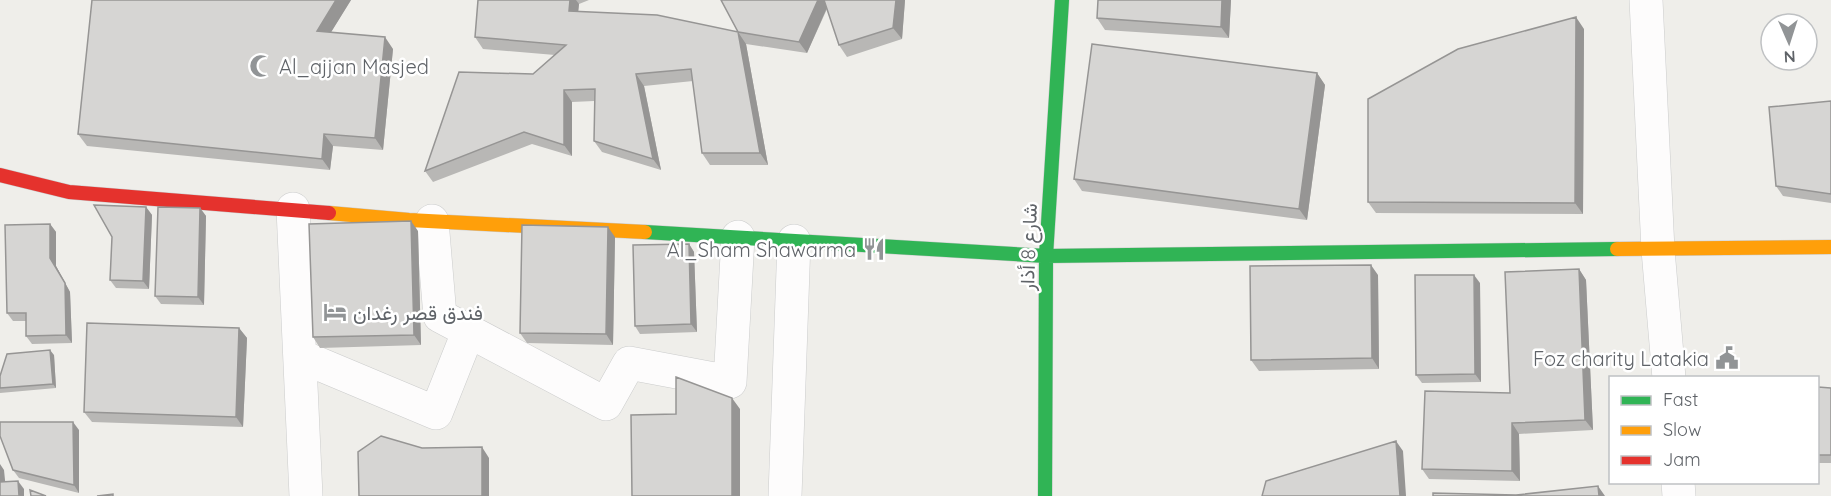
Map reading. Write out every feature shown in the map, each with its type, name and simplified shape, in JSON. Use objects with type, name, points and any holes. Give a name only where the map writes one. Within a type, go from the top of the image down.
[{"type":"main road","name":"شارع 8 أذار","points":[[1045,496],[1046,256],[1062,0]]},
{"type":"main road","points":[[0,175],[69,192],[432,221],[1046,256],[1831,247]]},
{"type":"street","points":[[1646,0],[1658,250],[1669,376]]},
{"type":"street","points":[[293,209],[306,496]]},
{"type":"street","points":[[432,221],[440,316],[606,404],[629,363],[730,382],[738,237]]},
{"type":"street","points":[[785,496],[794,241]]},
{"type":"street","points":[[300,356],[436,413],[469,330]]},
{"type":"building","points":[[92,0],[336,0],[317,31],[385,37],[375,138],[324,134],[322,159],[78,134]]},
{"type":"building","points":[[478,0],[570,0],[569,11],[657,15],[738,32],[760,153],[702,153],[691,69],[636,74],[653,159],[594,141],[595,89],[564,90],[564,145],[524,132],[425,171],[459,72],[533,74],[566,45],[475,37]]},
{"type":"building","points":[[721,0],[818,0],[799,42],[738,32]]},
{"type":"building","points":[[824,0],[896,0],[893,28],[839,45]]},
{"type":"building","points":[[1098,0],[1222,0],[1221,27],[1097,18]]},
{"type":"building","points":[[1576,17],[1575,203],[1368,202],[1368,99],[1458,49]]},
{"type":"building","points":[[1092,44],[1317,73],[1299,209],[1074,179]]},
{"type":"building","points":[[1831,101],[1831,194],[1776,186],[1769,107]]},
{"type":"building","points":[[94,205],[146,207],[143,281],[110,280],[112,237]]},
{"type":"building","points":[[158,207],[200,208],[198,297],[155,296]]},
{"type":"building","points":[[411,221],[414,335],[313,337],[309,224]]},
{"type":"building","points":[[50,224],[50,258],[65,283],[66,335],[26,336],[26,313],[7,313],[5,225]]},
{"type":"building","points":[[522,225],[608,227],[606,334],[520,333]]},
{"type":"building","points":[[689,244],[691,324],[635,326],[633,245]]},
{"type":"building","points":[[1371,265],[1372,358],[1251,360],[1250,266]]},
{"type":"building","points":[[1579,269],[1585,420],[1512,423],[1512,471],[1422,469],[1425,391],[1510,393],[1505,272]]},
{"type":"building","points":[[1415,275],[1474,275],[1475,374],[1416,375]]},
{"type":"building","points":[[87,323],[239,328],[236,417],[84,412]]},
{"type":"building","points":[[50,350],[53,384],[0,388],[0,376],[7,354]]},
{"type":"building","points":[[676,377],[732,398],[732,496],[632,496],[631,415],[676,414]]},
{"type":"building","points":[[1819,387],[1831,388],[1831,455],[1819,455]]},
{"type":"building","points":[[0,422],[73,422],[74,485],[13,470],[0,436]]},
{"type":"building","points":[[381,436],[422,448],[482,447],[482,496],[359,496],[358,452]]},
{"type":"building","points":[[1396,441],[1400,496],[1262,496],[1266,481]]},
{"type":"building","points":[[18,481],[19,496],[0,496],[0,482]]},
{"type":"building","points":[[1598,486],[1599,496],[1433,496],[1433,493],[1516,495]]},
{"type":"building","points":[[30,490],[46,496],[31,496]]},
{"type":"traffic: fast","points":[[1045,496],[1046,256],[1062,0]]},
{"type":"traffic: fast","points":[[645,232],[1046,256]]},
{"type":"traffic: fast","points":[[1046,256],[1617,249]]},
{"type":"traffic: slow","points":[[329,213],[409,220],[645,232]]},
{"type":"traffic: slow","points":[[1617,249],[1831,247]]},
{"type":"traffic: jam","points":[[0,175],[69,192],[329,213]]},
{"type":"place","name":"Al_ajjan Masjed","points":[[261,66]]},
{"type":"place","name":"Al_Sham Shawarma","points":[[874,249]]},
{"type":"place","name":"فندق قصر رغدان","points":[[335,312]]},
{"type":"place","name":"Foz charity Latakia","points":[[1727,358]]}]
